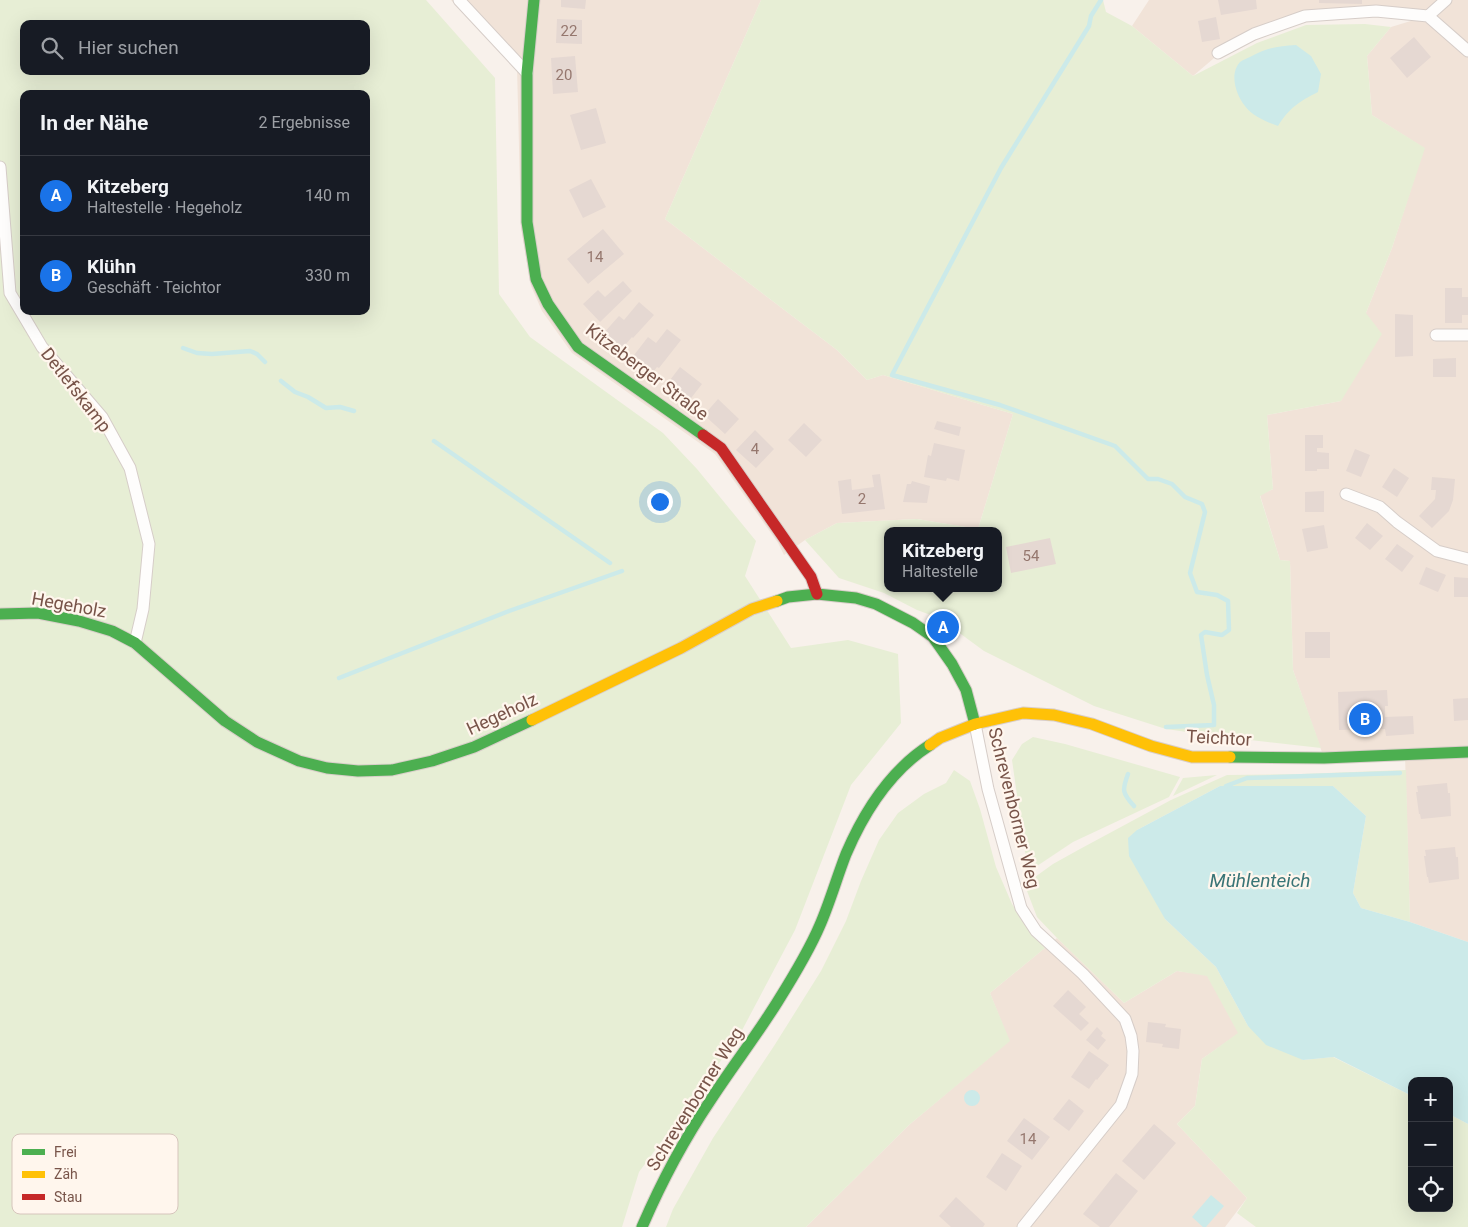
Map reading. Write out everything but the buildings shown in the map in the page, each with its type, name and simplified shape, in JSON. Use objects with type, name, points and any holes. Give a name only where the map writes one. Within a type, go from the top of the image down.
[{"type":"street","points":[[459,0],[527,73]]},
{"type":"street","name":"Kitzeberger Straße","points":[[534,0],[527,73],[527,222],[536,279],[548,304],[578,347],[721,448],[811,577],[818,594]]},
{"type":"street","points":[[1428,16],[1446,0]]},
{"type":"street","points":[[1218,53],[1254,34],[1305,16],[1376,11],[1428,16],[1468,51]]},
{"type":"street","name":"Detlefskamp","points":[[0,167],[10,293],[20,310]]},
{"type":"street","name":"Detlefskamp","points":[[23,315],[42,347],[102,417],[130,468],[149,544],[143,609],[135,643]]},
{"type":"street","points":[[1436,335],[1468,335]]},
{"type":"street","points":[[1346,494],[1380,507],[1437,551],[1468,559]]},
{"type":"street","name":"Hegeholz","points":[[0,614],[38,614],[78,620],[112,631],[135,643],[225,720],[257,742],[300,761],[327,768],[358,771],[392,770],[432,761],[474,747],[681,648],[752,609],[788,597],[818,594],[856,598],[876,604],[913,623],[933,637],[952,664],[966,690],[975,724]]},
{"type":"street","name":"Teichtor","points":[[975,724],[1023,713],[1054,715],[1092,724],[1151,746],[1192,757],[1324,758],[1468,752]]},
{"type":"street","name":"Schrevenborner Weg","points":[[642,1227],[653,1201],[681,1147],[709,1102],[778,1002],[804,957],[820,926],[846,855],[859,827],[886,785],[923,748],[940,738],[975,724],[988,788],[1022,908],[1036,931],[1083,974],[1125,1019],[1131,1036],[1133,1051],[1132,1074],[1122,1105],[1023,1227]]},
{"type":"shaded area","points":[[451,0],[761,0],[665,219],[837,350],[867,380],[883,375],[1013,414],[979,527],[966,527],[917,519],[837,523],[805,540],[784,555],[778,543],[715,454],[572,353],[542,311],[531,286],[521,228],[517,67]]},
{"type":"shaded area","points":[[1149,0],[1468,0],[1468,942],[1410,922],[1405,755],[1324,758],[1293,670],[1290,561],[1280,560],[1260,495],[1273,489],[1267,415],[1341,401],[1366,313],[1392,248],[1424,148],[1372,115],[1367,56],[1391,27],[1427,16],[1305,16],[1227,47],[1193,76],[1132,26]]},
{"type":"shaded area","points":[[1057,938],[1124,1003],[1177,971],[1207,975],[1239,1033],[1202,1059],[1195,1106],[1177,1124],[1247,1198],[1225,1227],[806,1227],[909,1125],[1009,1041],[990,993]]},
{"type":"green space","points":[[0,0],[426,0],[495,78],[499,294],[530,337],[663,433],[697,469],[756,541],[745,576],[791,648],[848,640],[898,654],[901,723],[851,785],[795,930],[739,1036],[639,1172],[622,1227],[0,1227]]},
{"type":"green space","points":[[761,0],[1103,0],[1106,12],[1132,26],[1193,76],[1257,43],[1306,25],[1365,24],[1391,27],[1367,56],[1372,115],[1425,148],[1392,248],[1366,313],[1382,334],[1341,401],[1267,415],[1273,489],[1260,496],[1280,560],[1290,561],[1293,670],[1321,748],[1166,729],[1094,706],[984,651],[939,618],[917,610],[884,593],[839,578],[805,540],[837,523],[917,519],[966,527],[884,527],[884,592],[1002,592],[1002,527],[979,527],[1013,414],[883,375],[867,380],[837,350],[665,219]]},
{"type":"green space","points":[[1033,737],[1065,744],[1180,777],[1169,797],[1073,842],[1028,872],[1012,760],[1022,744]]},
{"type":"green space","points":[[954,770],[970,781],[996,867],[1012,904],[1030,931],[1045,948],[990,993],[1010,1041],[909,1125],[806,1227],[666,1227],[673,1209],[713,1138],[821,971],[846,921],[879,840],[898,813],[924,794],[946,783]]},
{"type":"green space","points":[[1406,770],[1410,922],[1361,908],[1353,893],[1366,816],[1333,786],[1220,786],[1137,830],[1165,919],[1216,967],[1248,1026],[1303,1060],[1333,1057],[1408,1094],[1408,1212],[1453,1212],[1453,1116],[1468,1124],[1468,1227],[1256,1227],[1237,1213],[1247,1198],[1177,1124],[1195,1106],[1202,1059],[1238,1033],[1207,976],[1177,971],[1124,1003],[1037,917],[1027,891],[1035,877],[1053,864],[1171,800],[1227,775]]},
{"type":"green space","points":[[1217,775],[1173,796],[1183,778]]},
{"type":"water","points":[[1296,45],[1311,56],[1321,74],[1318,92],[1295,106],[1286,114],[1278,126],[1265,121],[1248,110],[1239,96],[1234,78],[1235,72],[1240,62],[1261,51]]},
{"type":"water","name":"Mühlenteich","points":[[1220,786],[1333,786],[1366,816],[1353,893],[1361,908],[1468,942],[1468,1124],[1453,1116],[1453,1077],[1408,1077],[1408,1094],[1334,1057],[1303,1060],[1266,1045],[1248,1026],[1216,967],[1165,919],[1129,856],[1128,838],[1137,830]]},
{"type":"water","points":[[972,1090],[978,1092],[980,1098],[978,1104],[972,1106],[966,1104],[964,1098],[966,1092]]},
{"type":"water","points":[[1211,1195],[1224,1206],[1206,1227],[1203,1227],[1192,1217]]},
{"type":"waterway","points":[[1101,0],[1091,16],[1089,26],[1001,168],[892,375],[1000,405],[1115,446],[1148,479],[1158,479],[1172,484],[1185,497],[1202,504],[1205,512],[1190,573],[1197,592],[1217,595],[1228,601],[1229,630],[1222,635],[1205,632],[1201,635],[1214,705],[1214,725],[1166,727]]},
{"type":"waterway","points":[[183,348],[197,353],[212,354],[250,351],[257,354],[265,362]]},
{"type":"waterway","points":[[281,381],[295,392],[308,397],[326,408],[340,407],[354,411]]},
{"type":"waterway","points":[[434,441],[610,563]]},
{"type":"waterway","points":[[339,678],[509,611],[622,571]]},
{"type":"waterway","points":[[1226,786],[1247,778],[1400,773]]},
{"type":"waterway","points":[[1128,774],[1124,791],[1134,806]]},
{"type":"traffic: fast","points":[[534,0],[527,73],[527,222],[536,279],[548,304],[578,347],[703,435]]},
{"type":"traffic: fast","points":[[777,601],[788,597],[817,594],[856,598],[876,604],[913,623],[933,637],[952,664],[966,690],[975,724]]},
{"type":"traffic: fast","points":[[0,614],[38,613],[79,621],[112,631],[135,643],[225,721],[257,742],[299,761],[327,768],[358,771],[392,770],[432,761],[474,747],[532,720]]},
{"type":"traffic: fast","points":[[642,1227],[665,1178],[691,1131],[718,1088],[770,1014],[806,954],[824,916],[846,854],[861,823],[891,779],[916,755],[930,745]]},
{"type":"traffic: fast","points":[[1230,757],[1324,758],[1468,752]]},
{"type":"traffic: slow","points":[[532,720],[681,648],[752,609],[777,601]]},
{"type":"traffic: slow","points":[[930,745],[940,738],[975,724],[1023,713],[1054,715],[1092,724],[1151,746],[1192,757],[1230,757]]},
{"type":"traffic: jam","points":[[703,435],[721,448],[811,577],[817,594]]},
{"type":"place","name":"Kitzeberg","points":[[943,627]]},
{"type":"place","name":"Klühn","points":[[1365,719]]}]
